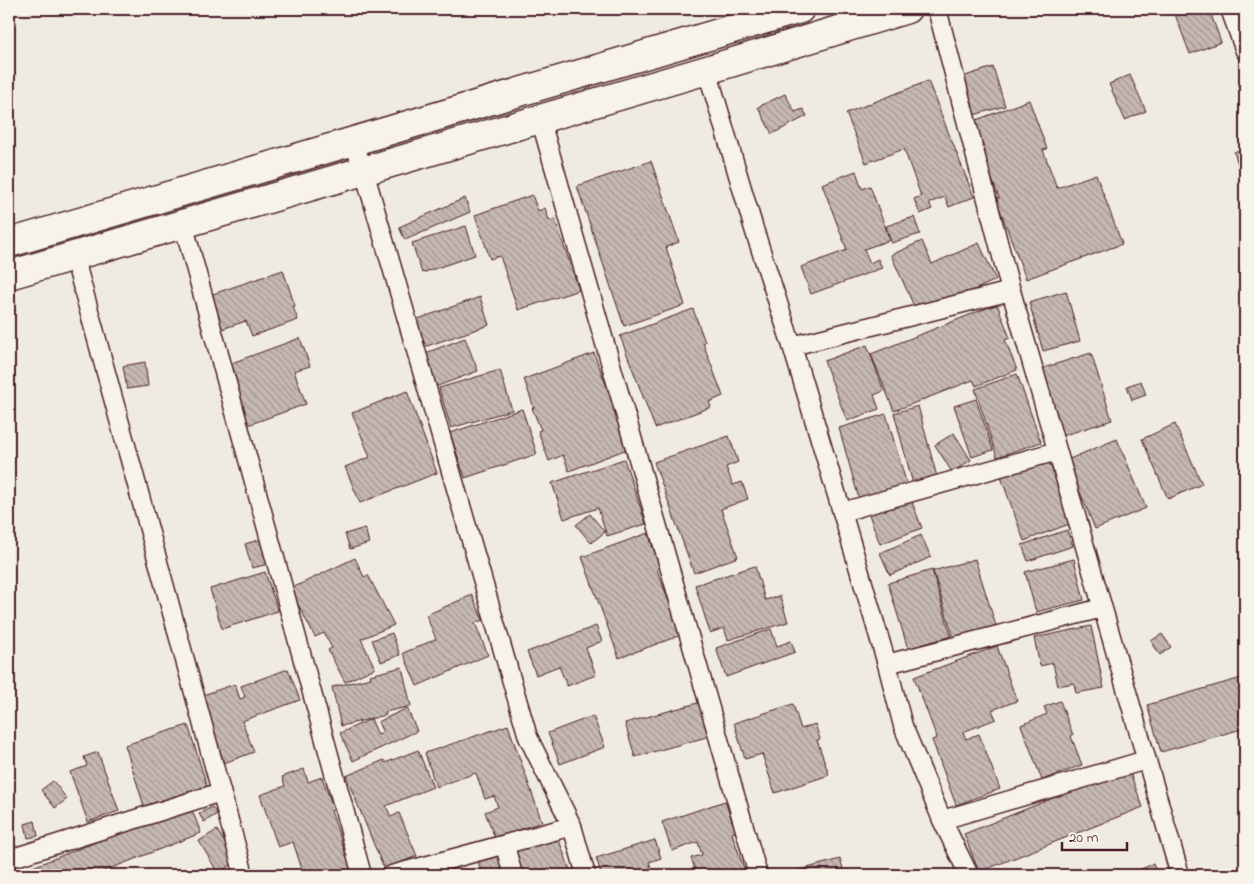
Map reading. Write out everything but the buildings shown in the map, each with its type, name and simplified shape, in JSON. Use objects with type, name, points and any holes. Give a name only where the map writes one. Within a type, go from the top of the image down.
[{"type":"highway","points":[[9,243],[800,9]]},
{"type":"highway","points":[[9,275],[364,172],[906,9]]},
{"type":"street","points":[[937,9],[1011,291],[1180,875]]},
{"type":"street","points":[[1230,9],[1245,51]]},
{"type":"street","points":[[707,70],[842,512],[887,664],[903,726],[942,820],[970,875]]},
{"type":"street","points":[[540,118],[758,875]]},
{"type":"street","points":[[353,141],[364,172],[528,737],[572,826],[586,875]]},
{"type":"street","points":[[183,223],[362,875]]},
{"type":"street","points":[[74,256],[244,875]]},
{"type":"street","points":[[792,346],[1011,291]]},
{"type":"street","points":[[842,512],[1057,451]]},
{"type":"street","points":[[887,664],[1102,608]]},
{"type":"street","points":[[942,820],[1146,760]]},
{"type":"street","points":[[9,857],[19,856],[221,792]]},
{"type":"street","points":[[392,875],[572,826]]},
{"type":"street","points":[[504,846],[513,875]]}]
